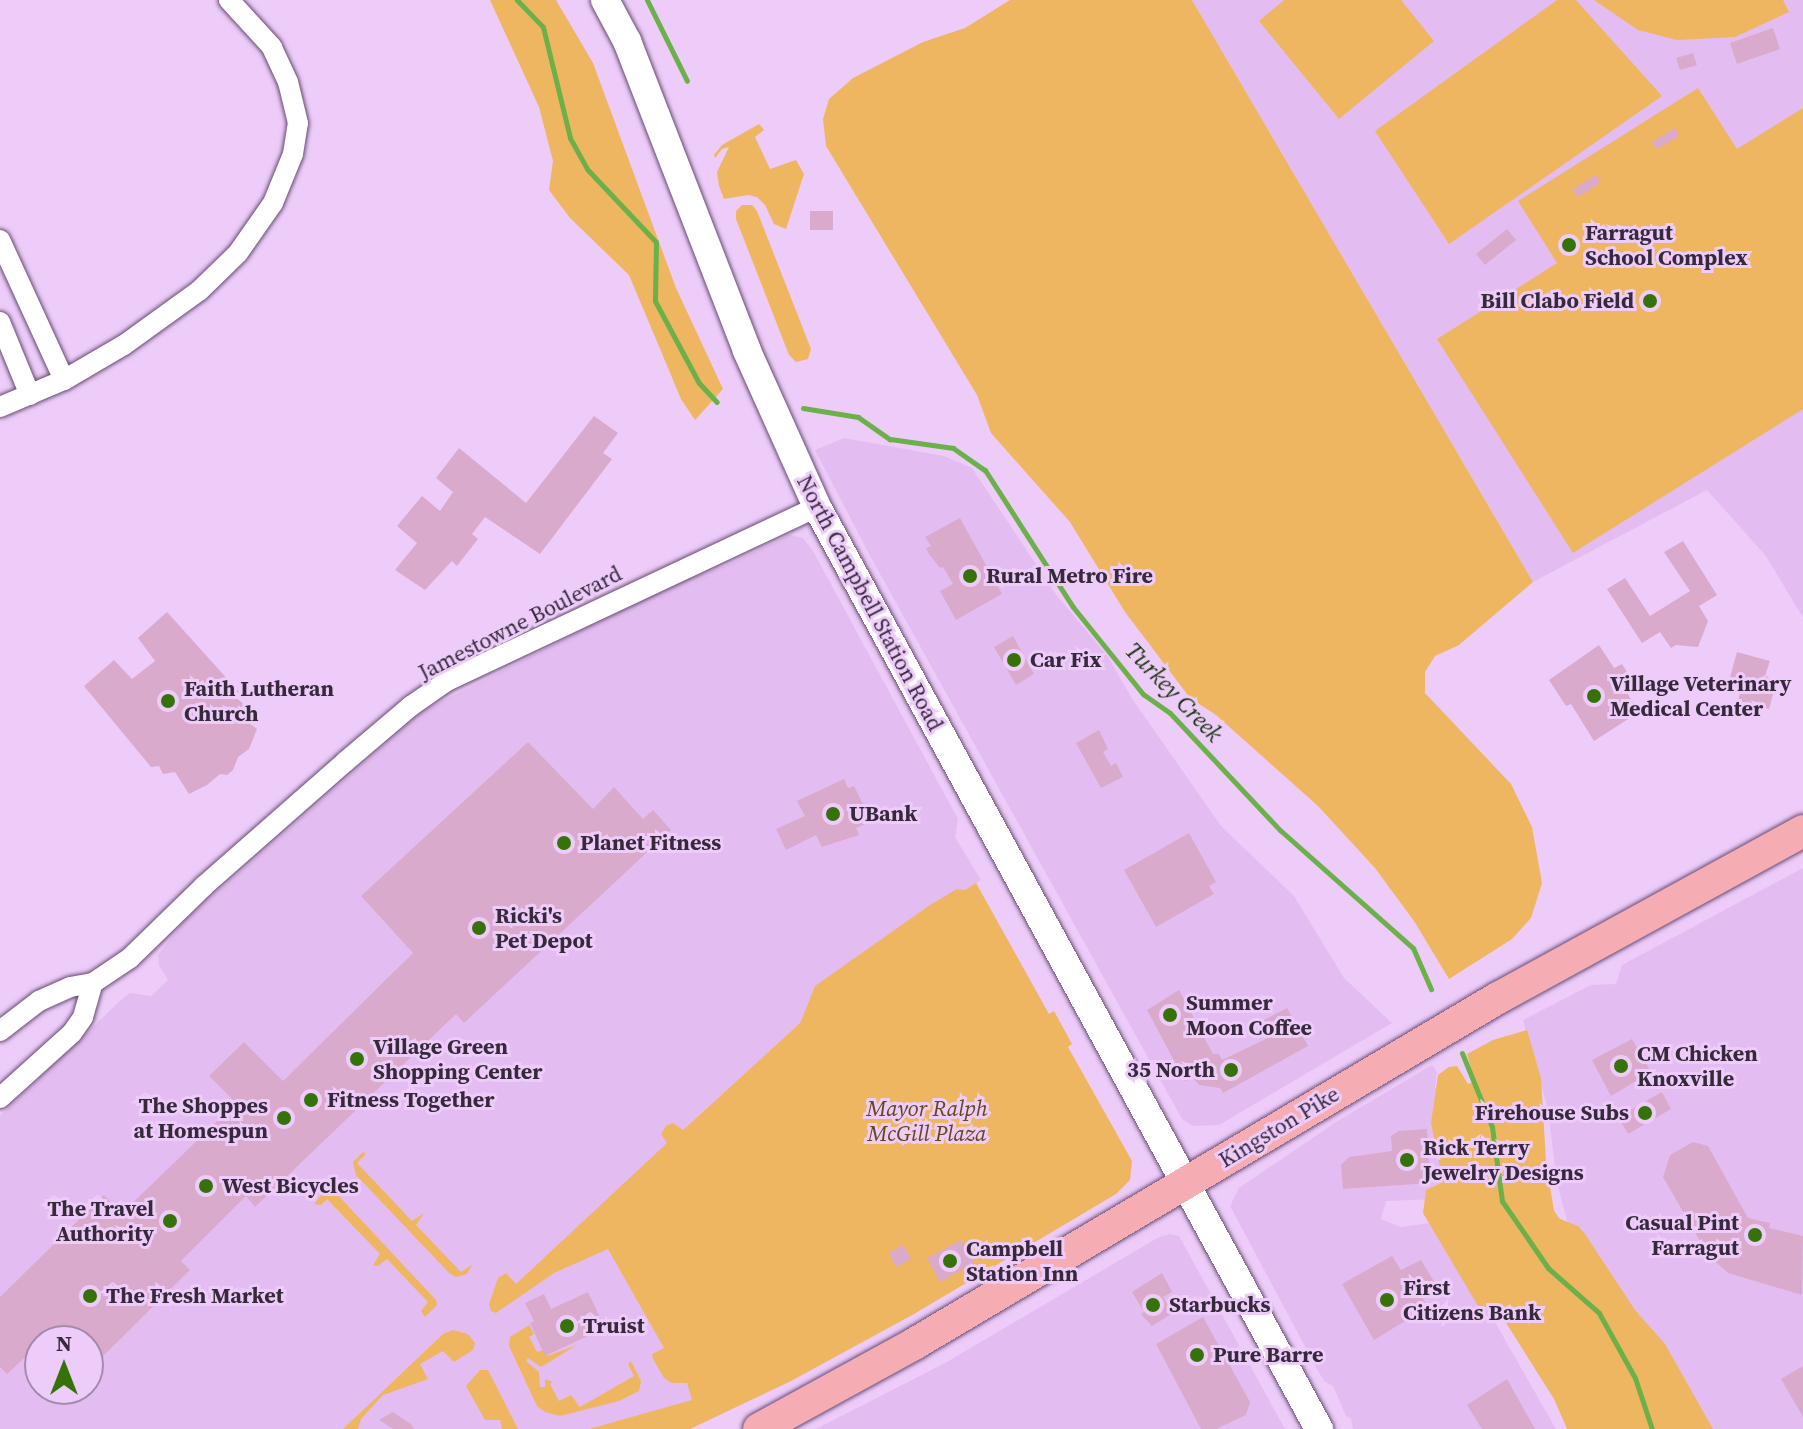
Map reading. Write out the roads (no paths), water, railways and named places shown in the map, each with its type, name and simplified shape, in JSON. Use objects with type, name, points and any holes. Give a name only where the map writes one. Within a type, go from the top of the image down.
[{"type":"main road","name":"North Campbell Station Road","points":[[605,0],[632,53],[747,351],[817,507],[1319,1429]]},
{"type":"main road","name":"Kingston Pike","points":[[759,1429],[914,1344],[1498,998],[1803,831]]},
{"type":"street","points":[[0,407],[64,380],[124,345],[199,291],[238,253],[273,203],[293,154],[298,123],[288,82],[272,47],[229,0]]},
{"type":"street","points":[[0,240],[64,380]]},
{"type":"street","points":[[0,322],[30,395]]},
{"type":"street","name":"Jamestowne Boulevard","points":[[0,1031],[52,994],[93,983],[130,958],[204,886],[389,725],[447,681],[817,507]]},
{"type":"street","points":[[0,1098],[72,1033],[83,1017],[93,983]]},
{"type":"waterway","name":"Turkey Creek","points":[[517,0],[543,27],[570,138],[587,169],[656,242],[655,301],[699,383],[717,402]]},
{"type":"waterway","points":[[647,0],[687,81]]},
{"type":"waterway","name":"Turkey Creek","points":[[803,408],[858,417],[890,439],[953,448],[985,470],[1073,607],[1143,694],[1170,713],[1280,830],[1413,948],[1431,989]]},
{"type":"waterway","name":"Turkey Creek","points":[[1462,1053],[1492,1127],[1502,1201],[1548,1268],[1599,1313],[1635,1378],[1652,1429]]},
{"type":"place","name":"Farragut School Complex","points":[[1569,245]]},
{"type":"place","name":"Bill Clabo Field","points":[[1650,301]]},
{"type":"place","name":"Rural Metro Fire","points":[[970,576]]},
{"type":"place","name":"Car Fix","points":[[1014,660]]},
{"type":"place","name":"Village Veterinary Medical Center","points":[[1594,696]]},
{"type":"place","name":"Faith Lutheran Church","points":[[168,701]]},
{"type":"place","name":"UBank","points":[[833,814]]},
{"type":"place","name":"Planet Fitness","points":[[564,843]]},
{"type":"place","name":"Ricki's Pet Depot","points":[[479,928]]},
{"type":"place","name":"Summer Moon Coffee","points":[[1170,1015]]},
{"type":"place","name":"Village Green Shopping Center","points":[[357,1059]]},
{"type":"place","name":"CM Chicken Knoxville","points":[[1621,1066]]},
{"type":"place","name":"35 North","points":[[1231,1070]]},
{"type":"place","name":"Fitness Together","points":[[311,1100]]},
{"type":"place","name":"Firehouse Subs","points":[[1645,1113]]},
{"type":"place","name":"The Shoppes at Homespun","points":[[284,1118]]},
{"type":"place","name":"Rick Terry Jewelry Designs","points":[[1407,1160]]},
{"type":"place","name":"West Bicycles","points":[[206,1186]]},
{"type":"place","name":"The Travel Authority","points":[[170,1221]]},
{"type":"place","name":"Casual Pint Farragut","points":[[1755,1235]]},
{"type":"place","name":"Campbell Station Inn","points":[[950,1261]]},
{"type":"place","name":"The Fresh Market","points":[[90,1296]]},
{"type":"place","name":"First Citizens Bank","points":[[1387,1300]]},
{"type":"place","name":"Starbucks","points":[[1153,1305]]},
{"type":"place","name":"Truist","points":[[567,1326]]},
{"type":"place","name":"Pure Barre","points":[[1197,1355]]},
{"type":"park label","name":"Mayor Ralph McGill Plaza","points":[[927,1120]]}]
